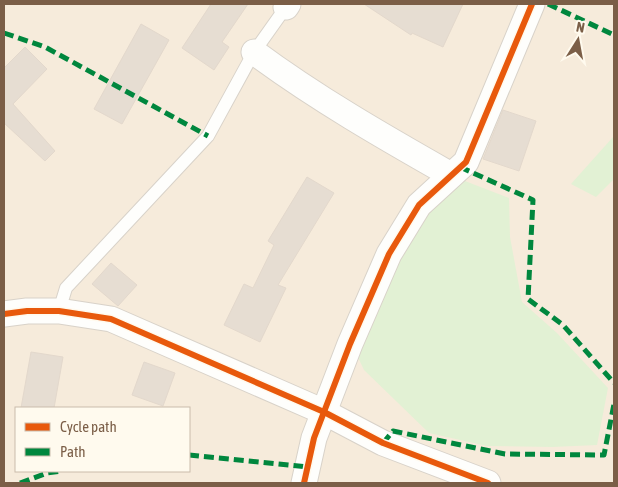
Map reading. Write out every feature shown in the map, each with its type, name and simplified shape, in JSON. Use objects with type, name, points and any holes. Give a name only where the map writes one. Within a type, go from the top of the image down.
[{"type":"street","points":[[304,483],[314,438],[350,344],[389,254],[419,204],[466,162],[532,4]]},
{"type":"street","points":[[254,52],[283,74],[451,175]]},
{"type":"street","points":[[4,314],[27,311],[59,311],[110,319],[324,412],[383,443],[488,483]]},
{"type":"lane","points":[[59,311],[66,288],[208,136],[254,52],[287,6]]},
{"type":"shaded area","points":[[4,4],[614,4],[614,483],[4,483]]},
{"type":"green space","points":[[614,136],[614,179],[596,197],[571,184]]},
{"type":"green space","points":[[465,181],[509,198],[510,237],[522,302],[557,333],[608,388],[597,445],[552,447],[487,446],[429,433],[364,370],[355,351],[372,305],[430,206]]},
{"type":"building","points":[[211,4],[248,4],[222,42],[229,47],[214,70],[182,48]]},
{"type":"building","points":[[364,4],[463,4],[443,47],[412,33],[411,35]]},
{"type":"building","points":[[141,24],[169,40],[122,124],[94,109]]},
{"type":"building","points":[[25,47],[47,69],[13,104],[55,151],[45,161],[4,123],[4,68]]},
{"type":"building","points":[[503,110],[536,121],[519,171],[483,159]]},
{"type":"building","points":[[307,177],[334,193],[278,285],[286,288],[260,342],[224,325],[244,284],[253,288],[274,245],[268,241]]},
{"type":"building","points":[[111,263],[137,285],[118,306],[92,284]]},
{"type":"building","points":[[31,352],[63,357],[54,407],[21,407]]},
{"type":"building","points":[[144,362],[175,373],[163,406],[132,395]]},
{"type":"marked path","points":[[548,4],[614,35]]},
{"type":"marked path","points":[[4,33],[45,47],[208,136]]},
{"type":"marked path","points":[[460,167],[533,200],[528,299],[563,325],[614,383]]},
{"type":"marked path","points":[[383,443],[393,431],[505,454],[604,455],[614,404]]},
{"type":"marked path","points":[[190,455],[308,467]]},
{"type":"marked path","points":[[20,483],[54,472]]},
{"type":"cycle path","points":[[304,483],[314,438],[350,344],[389,254],[419,205],[466,162],[532,4]]},
{"type":"cycle path","points":[[4,314],[27,311],[59,311],[111,319],[324,412],[383,443],[488,483]]}]
